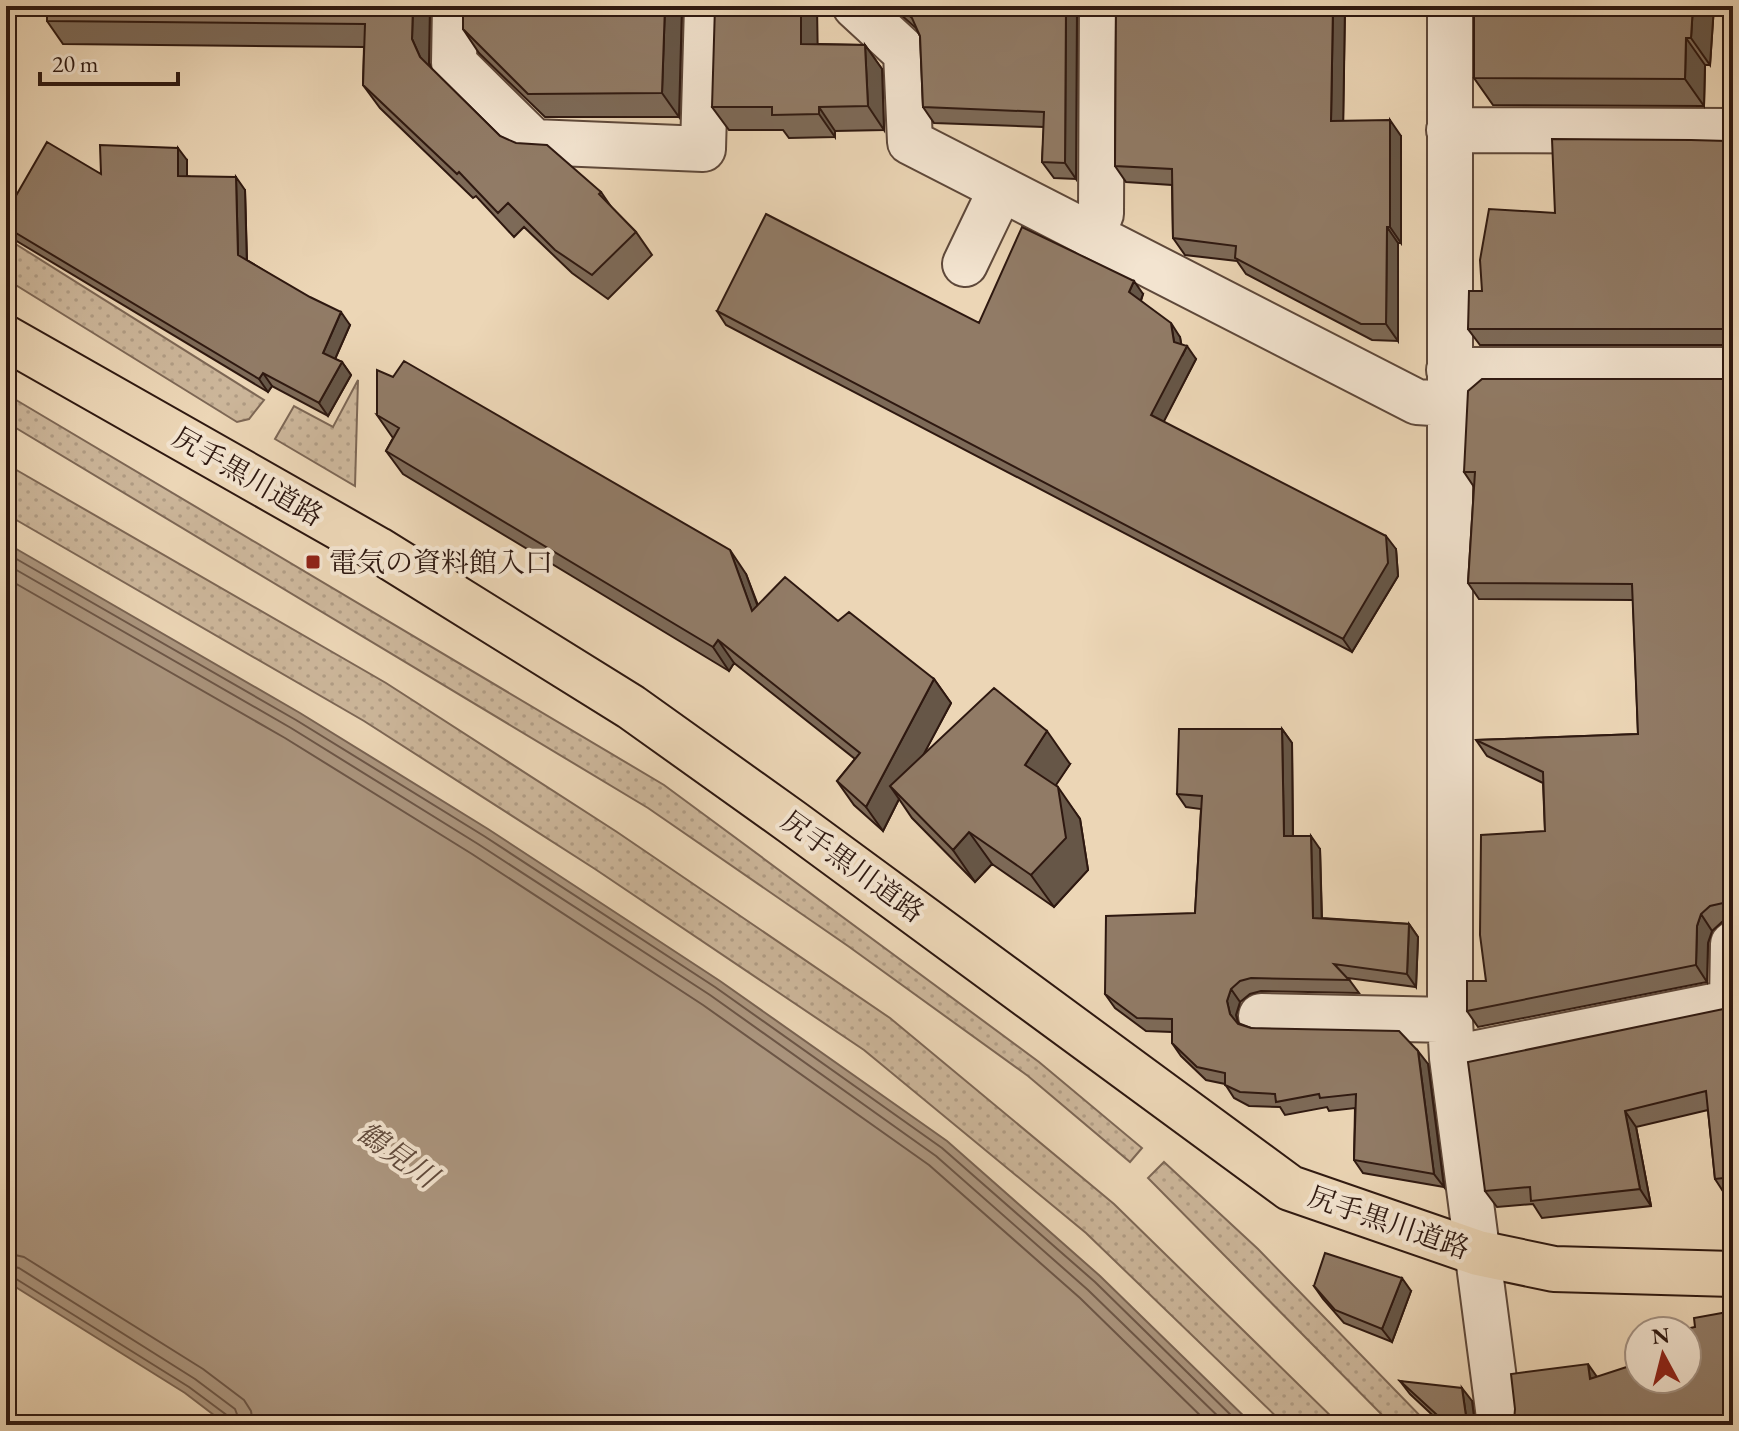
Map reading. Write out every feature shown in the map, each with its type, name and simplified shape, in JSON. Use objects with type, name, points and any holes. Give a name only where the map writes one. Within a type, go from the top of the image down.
[{"type":"main road","name":"尻手黒川道路","points":[[6,338],[377,549],[631,707],[805,831],[1290,1188],[1478,1253],[1554,1269],[1733,1274]]},
{"type":"street","points":[[455,6],[454,63],[534,142],[703,149],[707,6]]},
{"type":"street","points":[[855,6],[906,53],[910,142],[1417,402],[1449,387],[1733,370]]},
{"type":"street","points":[[1090,235],[1101,214],[1102,6]]},
{"type":"street","points":[[1450,6],[1451,1039],[1500,1425]]},
{"type":"street","points":[[1449,130],[1733,131]]},
{"type":"street","points":[[965,264],[1001,189]]},
{"type":"street","points":[[1261,1016],[1451,1039],[1486,1054],[1733,1002],[1733,944]]},
{"type":"shaded area","points":[[6,238],[264,400],[249,419],[237,422],[6,279]]},
{"type":"shaded area","points":[[358,380],[355,486],[275,439],[294,406],[333,427]]},
{"type":"shaded area","points":[[6,394],[664,785],[1039,1062],[1142,1148],[1130,1162],[1028,1076],[848,946],[648,808],[6,422]]},
{"type":"shaded area","points":[[6,464],[386,683],[617,832],[890,1018],[1114,1204],[1340,1425],[1285,1425],[1086,1233],[864,1050],[595,869],[364,721],[6,514]]},
{"type":"shaded area","points":[[1164,1162],[1258,1249],[1429,1425],[1392,1425],[1148,1178]]},
{"type":"water","name":"鶴見川","points":[[6,543],[300,713],[488,829],[720,981],[947,1141],[1100,1276],[1253,1425],[227,1425],[185,1393],[6,1281]]},
{"type":"building","points":[[47,6],[413,6],[412,39],[420,57],[500,136],[516,143],[547,145],[601,192],[599,194],[636,232],[592,275],[555,250],[508,203],[498,213],[459,172],[457,174],[363,85],[365,24],[47,21]]},
{"type":"building","points":[[463,6],[665,6],[662,93],[528,94],[463,29]]},
{"type":"building","points":[[715,6],[801,6],[801,44],[865,45],[868,106],[819,107],[819,114],[772,115],[772,107],[712,107]]},
{"type":"building","points":[[898,6],[1066,6],[1065,163],[1042,162],[1044,112],[923,107],[920,36],[912,18]]},
{"type":"building","points":[[1116,6],[1333,6],[1331,121],[1390,120],[1386,324],[1361,324],[1235,258],[1236,246],[1173,238],[1172,169],[1115,166]]},
{"type":"building","points":[[1474,6],[1693,6],[1691,38],[1686,38],[1685,79],[1474,78]]},
{"type":"building","points":[[1552,139],[1727,141],[1727,145],[1733,145],[1733,332],[1722,329],[1468,329],[1469,291],[1482,291],[1480,260],[1489,209],[1555,213]]},
{"type":"building","points":[[47,142],[101,174],[100,145],[178,148],[178,176],[236,177],[238,255],[341,312],[323,353],[342,362],[319,403],[263,373],[259,379],[6,227],[6,213]]},
{"type":"building","points":[[766,214],[979,323],[1022,227],[1134,281],[1129,292],[1171,323],[1174,342],[1187,346],[1151,415],[1386,536],[1388,563],[1343,639],[717,311]]},
{"type":"building","points":[[404,361],[730,550],[752,611],[785,577],[838,621],[849,612],[934,679],[866,807],[837,781],[860,753],[718,640],[713,647],[386,451],[399,428],[377,415],[377,370],[393,377]]},
{"type":"building","points":[[1733,376],[1733,906],[1723,903],[1710,906],[1701,914],[1697,926],[1696,965],[1467,1011],[1467,981],[1486,981],[1480,935],[1481,835],[1545,831],[1543,772],[1476,740],[1638,734],[1632,584],[1468,583],[1475,472],[1464,472],[1468,391],[1482,379],[1722,379]]},
{"type":"building","points":[[994,688],[1047,731],[1025,765],[1058,787],[1066,838],[1031,875],[969,832],[953,850],[890,786]]},
{"type":"building","points":[[1179,729],[1282,729],[1284,836],[1311,836],[1313,918],[1409,924],[1407,974],[1334,964],[1349,980],[1251,978],[1240,981],[1231,989],[1227,1001],[1230,1014],[1238,1024],[1251,1028],[1399,1031],[1418,1051],[1434,1174],[1354,1160],[1356,1094],[1320,1098],[1319,1094],[1276,1102],[1275,1094],[1240,1092],[1225,1085],[1225,1073],[1197,1067],[1172,1043],[1172,1019],[1137,1018],[1105,994],[1106,916],[1195,913],[1202,796],[1177,794]]},
{"type":"building","points":[[1733,1007],[1733,1177],[1715,1179],[1706,1091],[1625,1111],[1640,1189],[1531,1201],[1530,1187],[1485,1191],[1468,1062]]},
{"type":"building","points":[[1325,1253],[1402,1278],[1382,1329],[1335,1310],[1314,1286]]},
{"type":"building","points":[[1733,1311],[1733,1425],[1511,1425],[1515,1409],[1511,1374],[1588,1364],[1590,1379],[1623,1368],[1623,1395],[1703,1395],[1703,1316]]},
{"type":"building","points":[[1400,1381],[1462,1388],[1466,1416],[1471,1425],[1448,1425]]},
{"type":"place","name":"電気の資料館入口","points":[[313,562]]}]
